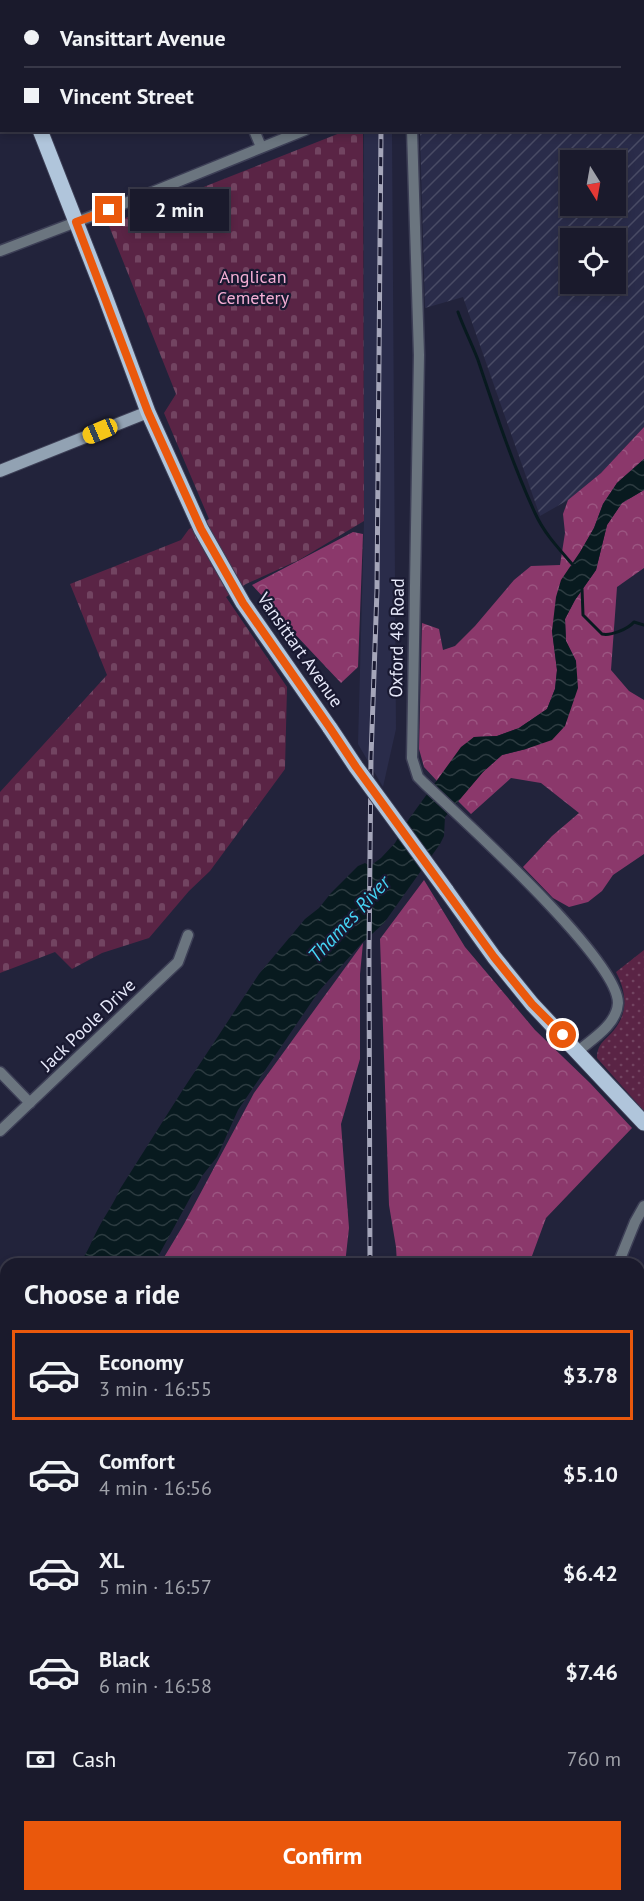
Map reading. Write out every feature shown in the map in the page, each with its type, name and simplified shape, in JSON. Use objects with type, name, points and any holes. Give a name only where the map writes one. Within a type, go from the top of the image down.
[{"type":"main road","name":"Vansittart Avenue","points":[[41,132],[148,412],[215,556],[243,603],[356,767],[494,957],[532,1004],[644,1123]]},
{"type":"main road","points":[[0,471],[148,412]]},
{"type":"street","points":[[255,132],[261,147]]},
{"type":"street","points":[[0,251],[118,207],[300,132]]},
{"type":"street","name":"Oxford 48 Road","points":[[412,132],[419,367],[411,758],[418,777],[558,913],[604,971],[616,990],[618,1004],[615,1015],[609,1024],[578,1052]]},
{"type":"street","name":"Jack Poole Drive","points":[[0,1131],[178,962],[188,935]]},
{"type":"street","points":[[0,1072],[30,1103]]},
{"type":"street","points":[[620,1258],[644,1206]]},
{"type":"shaded area","points":[[364,132],[392,132],[396,729],[383,787],[358,744],[364,521]]},
{"type":"shaded area","points":[[420,132],[644,132],[644,427],[601,473],[568,500],[540,516],[463,297],[425,308]]},
{"type":"green space","name":"Anglican Cemetery","points":[[342,132],[363,132],[364,521],[299,560],[246,584],[226,597],[287,687],[285,769],[210,871],[189,891],[149,938],[102,953],[72,969],[55,952],[0,973],[0,792],[107,675],[70,584],[181,540],[189,529],[209,519],[164,413],[176,394],[110,224]]},
{"type":"green space","points":[[644,427],[644,459],[617,483],[603,504],[594,528],[573,565],[552,631],[557,670],[555,689],[547,709],[519,728],[497,736],[474,737],[437,781],[424,767],[419,749],[422,623],[439,629],[443,650],[455,646],[514,580],[531,566],[560,565],[565,533],[563,514],[568,500],[601,473]]},
{"type":"green space","points":[[644,490],[644,568],[617,587],[611,670],[629,691],[644,700],[644,854],[613,875],[602,891],[588,902],[569,907],[553,898],[523,867],[552,836],[579,813],[541,783],[511,778],[471,814],[458,801],[483,772],[502,755],[526,749],[576,661],[566,641],[565,619],[596,570],[607,525],[622,503]]},
{"type":"green space","points":[[353,532],[363,534],[358,667],[341,683],[252,585]]},
{"type":"green space","points":[[424,880],[465,947],[535,1030],[590,1083],[632,1128],[546,1218],[531,1258],[397,1258],[389,1205],[380,939]]},
{"type":"green space","points":[[363,943],[360,974],[360,1059],[341,1124],[349,1228],[346,1258],[164,1258],[254,1093]]},
{"type":"green space","points":[[644,950],[644,1111],[597,1058],[597,1053],[600,1045],[619,1023],[624,1009],[624,994],[616,972]]},
{"type":"water","name":"Thames River","points":[[644,459],[644,490],[622,503],[607,525],[596,570],[565,619],[566,641],[576,661],[578,688],[565,726],[552,740],[502,755],[483,772],[445,817],[444,836],[440,844],[384,923],[361,944],[319,991],[238,1110],[217,1157],[202,1176],[157,1258],[82,1258],[120,1189],[182,1091],[259,974],[305,919],[319,908],[358,866],[365,863],[370,866],[395,843],[409,819],[461,747],[474,737],[497,736],[519,728],[547,709],[555,689],[557,670],[552,631],[556,597],[561,580],[594,528],[603,504],[617,483]]},
{"type":"waterway","points":[[458,312],[478,360],[511,456],[535,513],[552,540],[576,566]]},
{"type":"waterway","points":[[582,589],[583,615],[602,634],[619,631],[634,622],[644,625]]},
{"type":"railway","points":[[370,1258],[369,953],[371,757],[377,590],[381,132]]},
{"type":"route","points":[[109,210],[76,222],[148,412],[215,556],[243,603],[356,767],[494,957],[532,1004],[563,1035]]}]
